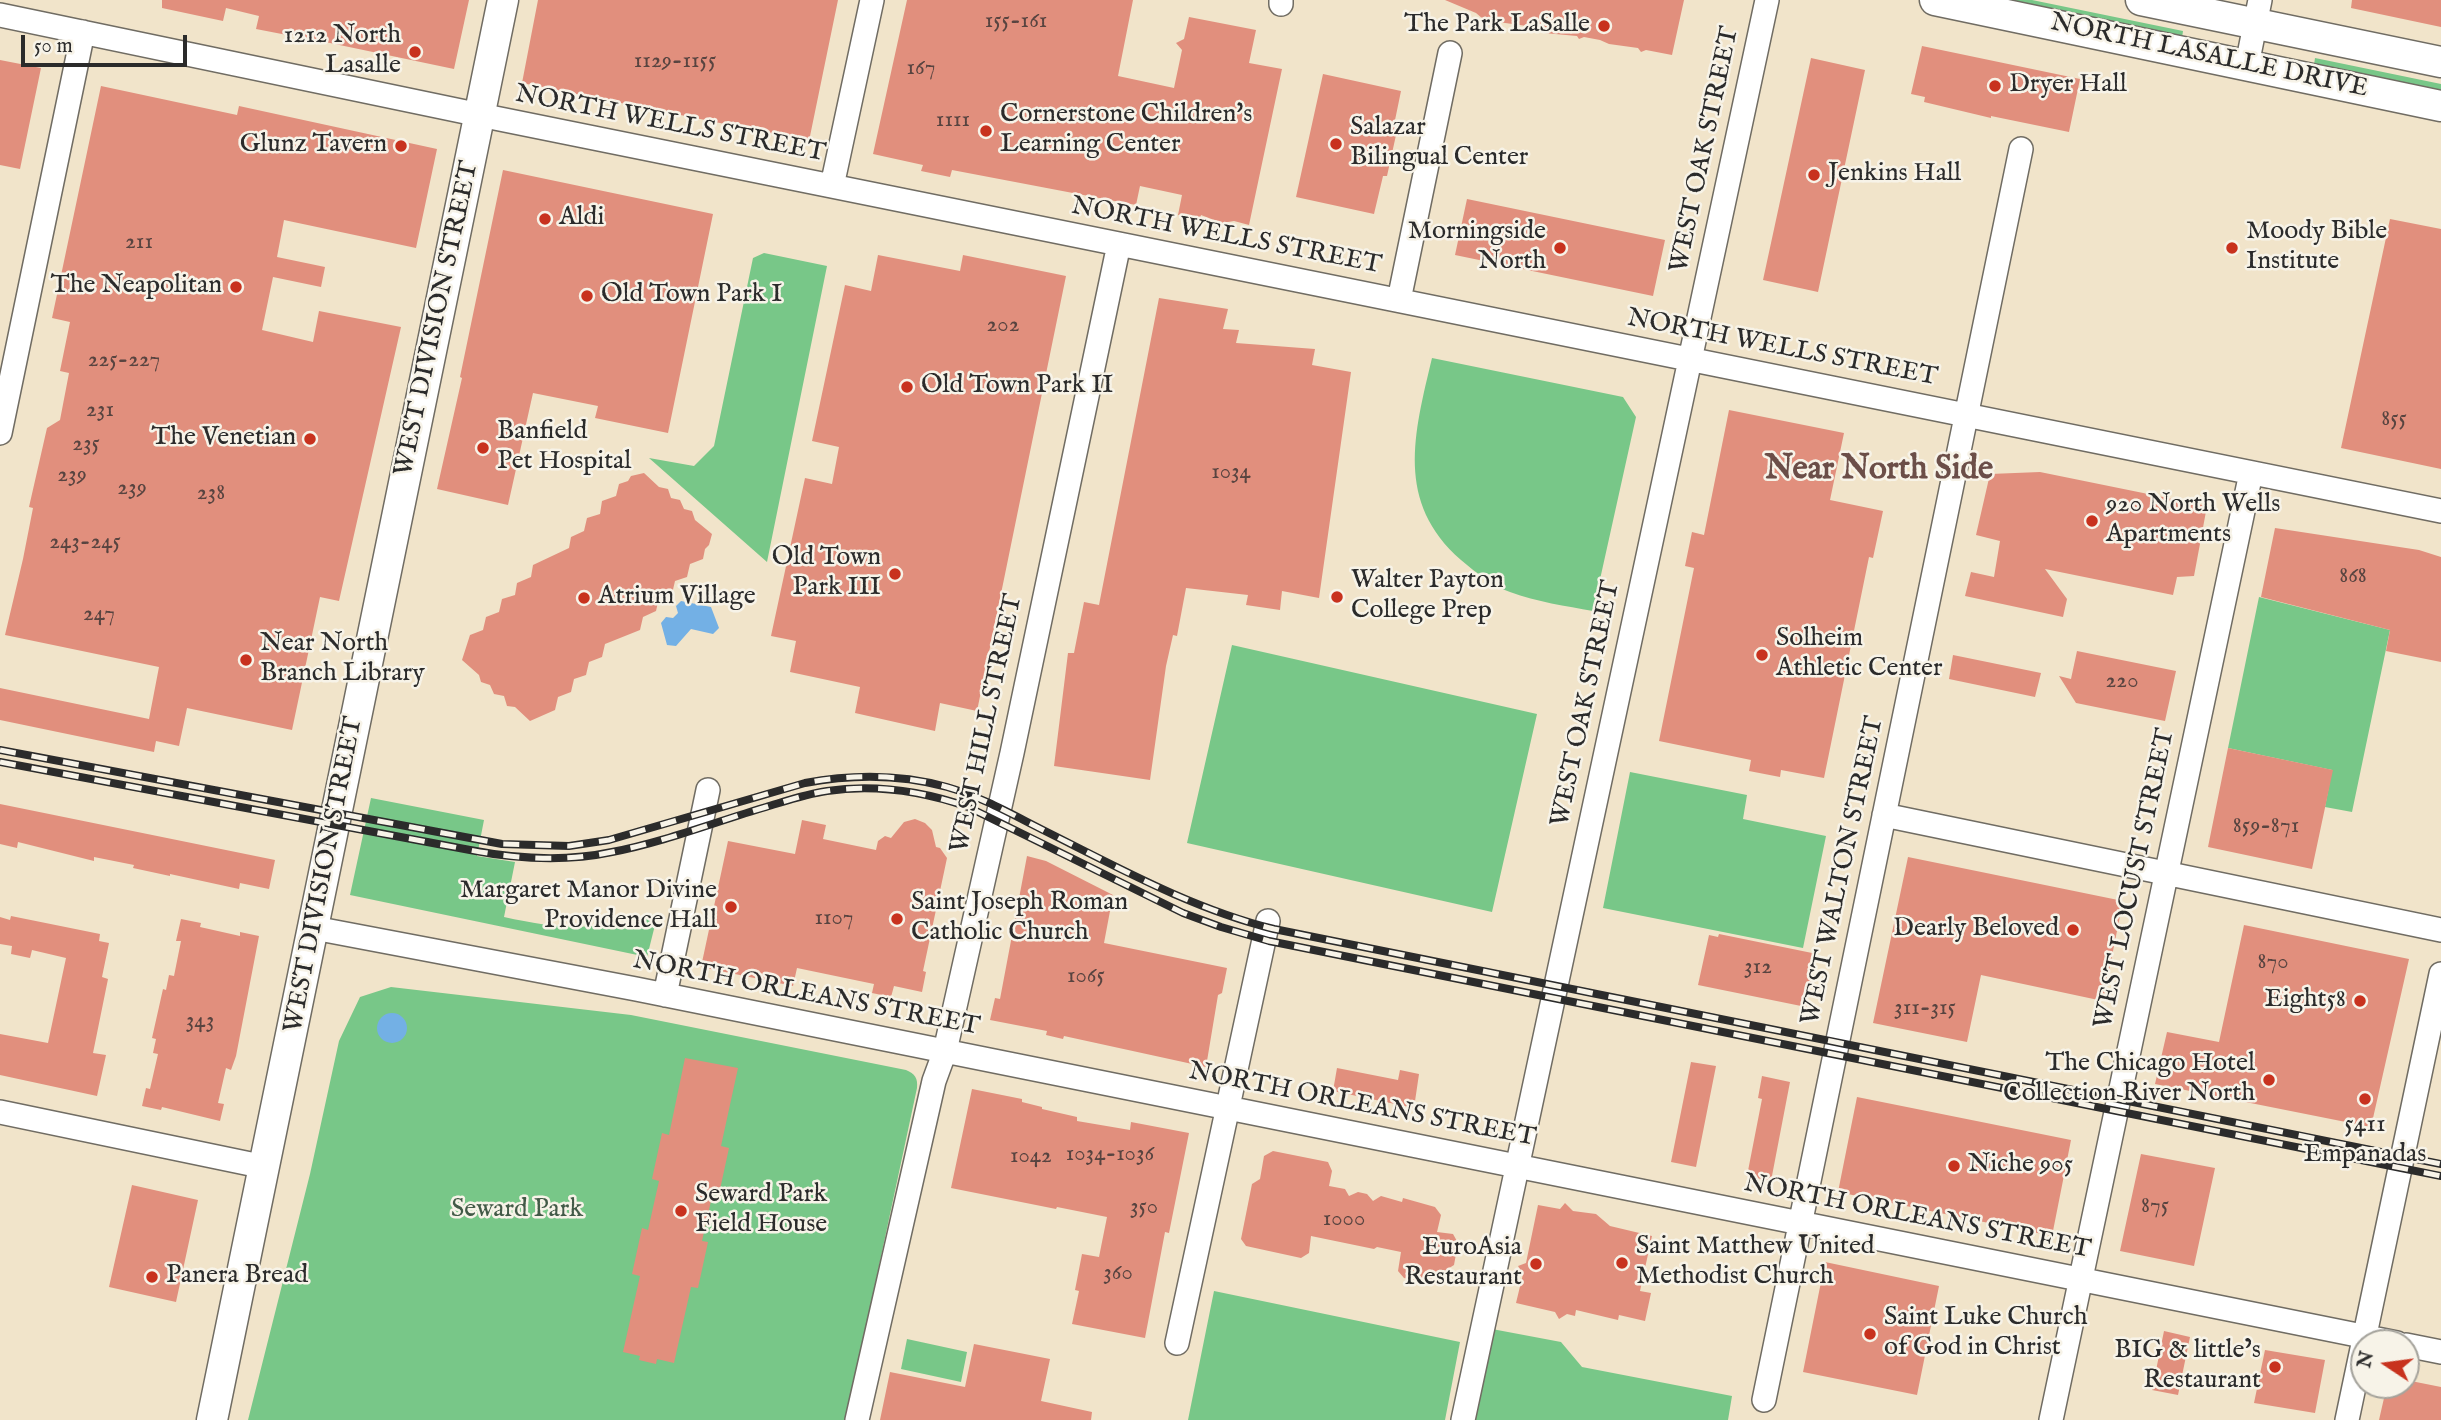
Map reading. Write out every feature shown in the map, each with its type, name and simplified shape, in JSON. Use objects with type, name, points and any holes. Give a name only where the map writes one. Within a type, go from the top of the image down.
[{"type":"main road","name":"WEST DIVISION STREET","points":[[212,1420],[503,0]]},
{"type":"main road","name":"NORTH LASALLE DRIVE","points":[[1935,0],[2441,106]]},
{"type":"main road","name":"NORTH LASALLE DRIVE","points":[[2141,0],[2258,12],[2441,62]]},
{"type":"street","points":[[832,186],[872,0]]},
{"type":"street","name":"WEST OAK STREET","points":[[1463,1420],[1767,0]]},
{"type":"street","points":[[2247,65],[2258,12]]},
{"type":"street","name":"NORTH WELLS STREET","points":[[0,15],[480,115],[2441,511]]},
{"type":"street","points":[[0,433],[83,32]]},
{"type":"street","points":[[1399,300],[1450,53]]},
{"type":"street","name":"WEST WALTON STREET","points":[[1764,1399],[2021,149]]},
{"type":"street","name":"WEST HILL STREET","points":[[857,1420],[934,1081],[945,1051],[1012,752],[1119,244]]},
{"type":"street","name":"WEST LOCUST STREET","points":[[2051,1420],[2251,473]]},
{"type":"street","points":[[665,995],[708,790]]},
{"type":"street","points":[[1884,815],[2441,930]]},
{"type":"street","points":[[1177,1343],[1268,921]]},
{"type":"street","name":"NORTH ORLEANS STREET","points":[[314,928],[665,995],[2350,1333]]},
{"type":"street","points":[[2365,1329],[2441,974]]},
{"type":"street","points":[[0,1112],[265,1167]]},
{"type":"street","points":[[2420,1348],[2441,1352]]},
{"type":"street","points":[[2347,1420],[2351,1399]]},
{"type":"green space","points":[[2006,0],[2032,0],[2183,31],[2182,38]]},
{"type":"green space","points":[[2315,58],[2441,84],[2441,91],[2314,65]]},
{"type":"green space","points":[[764,253],[827,266],[767,562],[649,458],[694,466],[714,446],[753,258]]},
{"type":"green space","points":[[1432,358],[1623,397],[1636,417],[1593,611],[1541,601],[1504,589],[1466,565],[1440,538],[1426,515],[1418,491],[1415,466],[1420,413]]},
{"type":"green space","points":[[2259,597],[2390,630],[2352,812],[2325,807],[2332,770],[2228,748]]},
{"type":"green space","points":[[1232,645],[1537,714],[1492,912],[1187,843]]},
{"type":"green space","points":[[1630,772],[1747,795],[1743,819],[1826,836],[1803,948],[1603,908]]},
{"type":"green space","points":[[371,798],[484,820],[477,856],[515,862],[504,917],[581,927],[618,923],[658,913],[647,957],[350,895]]},
{"type":"green space","name":"Seward Park","points":[[391,987],[631,1015],[906,1070],[914,1075],[917,1088],[846,1420],[248,1420],[310,1174],[339,1041],[360,997]]},
{"type":"green space","points":[[1214,1291],[1460,1342],[1445,1420],[1188,1420]]},
{"type":"green space","points":[[1492,1329],[1561,1342],[1582,1367],[1732,1396],[1728,1420],[1475,1420]]},
{"type":"green space","points":[[907,1339],[967,1352],[961,1382],[901,1369]]},
{"type":"water","points":[[681,601],[711,607],[719,628],[713,634],[691,629],[676,646],[667,645],[661,623],[666,617],[673,618],[678,613],[676,606]]},
{"type":"water","points":[[392,1013],[398,1014],[406,1022],[406,1034],[398,1042],[392,1043],[386,1042],[378,1034],[377,1028],[378,1022],[386,1014]]},
{"type":"building","name":"1212 North Lasalle","points":[[162,0],[469,0],[454,69],[256,29],[259,16],[226,8],[223,21],[162,8]]},
{"type":"building","points":[[538,0],[838,0],[809,141],[522,83]]},
{"type":"building","points":[[907,0],[1133,0],[1118,76],[1174,88],[1182,50],[1176,43],[1184,39],[1189,17],[1256,30],[1249,63],[1282,69],[1249,225],[1234,221],[1222,223],[1201,215],[1200,219],[1178,215],[1182,195],[1140,186],[1136,205],[952,170],[950,177],[921,171],[923,165],[873,154]]},
{"type":"building","name":"The Park LaSalle","points":[[1445,0],[1684,0],[1672,55],[1646,50],[1641,52],[1638,48],[1600,40],[1544,33],[1534,27],[1498,22],[1485,17],[1483,19],[1476,13]]},
{"type":"building","points":[[2352,0],[2441,0],[2441,27],[2351,8]]},
{"type":"building","name":"Dryer Hall","points":[[1922,46],[2080,79],[2069,132],[1924,102],[1925,97],[1911,94]]},
{"type":"building","name":"Jenkins Hall","points":[[1811,58],[1865,70],[1818,292],[1763,280]]},
{"type":"building","points":[[0,60],[41,68],[20,169],[0,165]]},
{"type":"building","points":[[1323,74],[1401,91],[1394,125],[1398,126],[1387,176],[1383,176],[1374,214],[1296,197]]},
{"type":"building","points":[[101,86],[237,115],[239,106],[437,149],[416,248],[284,220],[277,257],[325,267],[321,287],[273,277],[262,330],[313,342],[319,311],[401,327],[339,601],[320,597],[292,730],[187,708],[179,746],[156,741],[154,752],[0,720],[0,688],[149,719],[159,667],[5,635],[23,559],[33,508],[29,507],[47,428],[60,420],[69,373],[60,371],[70,322],[52,318]]},
{"type":"building","name":"Old Town Park I","points":[[503,170],[713,214],[668,433],[595,418],[598,406],[533,393],[508,505],[437,489]]},
{"type":"building","name":"Morningside North","points":[[1467,199],[1665,240],[1653,296],[1455,255]]},
{"type":"building","points":[[2390,219],[2441,229],[2441,469],[2341,448]]},
{"type":"building","points":[[878,255],[960,271],[963,255],[1066,276],[977,711],[940,703],[935,731],[855,713],[860,687],[790,672],[796,641],[771,636],[805,478],[832,484],[839,447],[812,441],[845,285],[871,291]]},
{"type":"building","points":[[1159,298],[1228,309],[1223,329],[1239,330],[1236,343],[1315,349],[1312,365],[1351,372],[1319,598],[1282,591],[1280,610],[1246,605],[1248,595],[1186,588],[1177,636],[1173,635],[1166,666],[1150,780],[1054,766],[1068,653],[1074,653],[1084,602],[1099,605]]},
{"type":"building","name":"Solheim Athletic Center","points":[[1729,410],[1844,433],[1830,500],[1883,511],[1873,558],[1869,557],[1824,778],[1781,770],[1780,777],[1749,771],[1751,760],[1659,741],[1694,568],[1685,566],[1692,532],[1704,535]]},
{"type":"building","name":"920 North Wells Apartments","points":[[2040,472],[2207,506],[2194,576],[2177,577],[2173,595],[2045,569],[2067,599],[2063,617],[1965,596],[1971,572],[1994,577],[2000,541],[1976,535],[1990,474]]},
{"type":"building","name":"Atrium Village","points":[[644,473],[659,487],[668,489],[671,498],[680,500],[684,509],[692,511],[695,520],[712,534],[703,559],[690,564],[687,577],[675,581],[672,594],[659,598],[656,611],[643,617],[640,630],[605,644],[602,657],[589,662],[586,675],[574,679],[571,692],[558,697],[555,710],[530,721],[515,707],[507,706],[504,696],[494,694],[490,685],[481,682],[479,675],[462,660],[470,635],[483,630],[486,617],[499,612],[502,599],[515,595],[517,583],[531,577],[533,565],[569,548],[571,537],[584,531],[587,518],[600,514],[602,501],[616,496],[619,484],[628,481],[631,476]]},
{"type":"building","points":[[2275,528],[2419,550],[2441,557],[2441,662],[2386,651],[2390,630],[2261,597]]},
{"type":"building","points":[[2077,651],[2176,671],[2165,721],[2076,703],[2059,676],[2071,679]]},
{"type":"building","points":[[1953,655],[2041,673],[2035,697],[1949,679]]},
{"type":"building","points":[[2228,748],[2333,770],[2312,869],[2208,847]]},
{"type":"building","points":[[0,804],[275,860],[269,889],[240,883],[239,889],[133,868],[134,865],[94,857],[94,861],[18,842],[17,848],[0,844]]},
{"type":"building","points":[[915,819],[932,830],[936,847],[940,848],[947,858],[923,971],[926,972],[922,992],[894,986],[891,997],[872,993],[874,984],[797,968],[793,986],[701,967],[728,841],[795,854],[802,820],[826,825],[823,839],[876,850],[878,841],[885,836],[891,838],[904,822]]},
{"type":"building","points":[[1027,856],[1046,861],[1113,895],[1104,943],[1227,968],[1222,993],[1218,995],[1206,1067],[1064,1036],[1063,1039],[1046,1035],[1047,1031],[990,1020],[995,998],[1000,999]]},
{"type":"building","points":[[1908,857],[2123,901],[2103,1001],[1981,975],[1967,1042],[1873,1023]]},
{"type":"building","points":[[11,916],[100,934],[99,941],[109,943],[102,977],[108,979],[93,1053],[106,1055],[97,1096],[0,1075],[0,1034],[48,1043],[66,958],[32,950],[30,958],[11,954],[12,946],[0,944],[0,917],[10,920]]},
{"type":"building","points":[[181,919],[201,923],[200,927],[240,936],[240,932],[259,936],[236,1056],[231,1070],[226,1068],[218,1103],[224,1104],[220,1121],[162,1107],[161,1110],[142,1106],[146,1088],[150,1089],[158,1054],[153,1053],[156,1039],[152,1038],[163,989],[166,990],[169,975],[174,976],[181,941],[176,941]]},
{"type":"building","points":[[2244,925],[2409,959],[2371,1127],[2155,1084],[2167,1032],[2219,1042]]},
{"type":"building","points":[[1719,934],[1817,954],[1806,1007],[1698,985],[1709,935],[1718,937]]},
{"type":"building","name":"Seward Park Field House","points":[[685,1058],[738,1068],[721,1146],[729,1148],[719,1194],[713,1192],[702,1241],[708,1242],[698,1288],[691,1287],[674,1363],[657,1359],[656,1364],[623,1352],[640,1276],[632,1274],[642,1228],[648,1230],[659,1181],[652,1179],[662,1133],[669,1135]]},
{"type":"building","points":[[1691,1062],[1716,1066],[1696,1167],[1671,1162]]},
{"type":"building","points":[[1337,1068],[1398,1080],[1400,1070],[1419,1074],[1414,1108],[1333,1091]]},
{"type":"building","points":[[1762,1076],[1790,1082],[1771,1181],[1747,1176],[1762,1099],[1758,1098]]},
{"type":"building","points":[[972,1089],[1022,1099],[1022,1102],[1042,1109],[1077,1117],[1077,1121],[1130,1130],[1131,1122],[1189,1133],[1169,1233],[1165,1232],[1145,1338],[1072,1324],[1079,1291],[1075,1290],[1082,1254],[1099,1257],[1107,1217],[951,1188]]},
{"type":"building","name":"Niche 905","points":[[1857,1097],[2071,1140],[2052,1236],[1838,1192]]},
{"type":"building","points":[[1273,1151],[1328,1162],[1332,1171],[1329,1186],[1345,1189],[1349,1196],[1358,1192],[1367,1194],[1373,1201],[1381,1196],[1402,1202],[1403,1198],[1435,1207],[1441,1215],[1437,1232],[1453,1234],[1458,1243],[1454,1265],[1446,1270],[1443,1279],[1435,1285],[1404,1278],[1398,1271],[1401,1252],[1377,1247],[1374,1249],[1311,1236],[1309,1253],[1301,1258],[1246,1246],[1241,1239],[1252,1184],[1260,1179],[1264,1156]]},
{"type":"building","points":[[2141,1154],[2215,1168],[2194,1266],[2120,1251]]},
{"type":"building","points":[[132,1185],[198,1200],[176,1302],[109,1287]]},
{"type":"building","points":[[1565,1203],[1573,1211],[1596,1214],[1610,1226],[1652,1236],[1640,1291],[1651,1293],[1645,1321],[1619,1315],[1618,1320],[1576,1310],[1575,1316],[1567,1314],[1559,1319],[1555,1312],[1516,1303],[1523,1274],[1518,1266],[1526,1263],[1538,1205],[1560,1209]]},
{"type":"building","name":"Saint Luke Church of God in Christ","points":[[1825,1262],[1939,1286],[1917,1395],[1803,1372]]},
{"type":"building","points":[[2164,1331],[2190,1337],[2178,1395],[2152,1390]]},
{"type":"building","points":[[974,1344],[1050,1359],[1041,1401],[1092,1412],[1091,1420],[880,1420],[890,1372],[965,1387]]},
{"type":"building","points":[[2265,1350],[2325,1360],[2315,1413],[2254,1403]]},
{"type":"building","points":[[2420,1383],[2441,1387],[2441,1420],[2379,1420],[2384,1399],[2420,1399]]},
{"type":"railway","points":[[0,750],[502,844],[569,846],[609,840],[823,780],[859,777],[912,780],[947,787],[973,796],[1185,899],[1274,929],[2441,1164]]},
{"type":"railway","points":[[0,762],[470,850],[541,858],[577,857],[631,848],[819,792],[863,788],[899,790],[968,807],[1183,913],[1269,941],[2441,1176]]},
{"type":"place","name":"The Park LaSalle","points":[[1604,26]]},
{"type":"place","name":"1212 North Lasalle","points":[[415,52]]},
{"type":"place","name":"Dryer Hall","points":[[1995,86]]},
{"type":"place","name":"Cornerstone Children's Learning Center","points":[[986,131]]},
{"type":"place","name":"Salazar Bilingual Center","points":[[1336,144]]},
{"type":"place","name":"Glunz Tavern","points":[[401,146]]},
{"type":"place","name":"Jenkins Hall","points":[[1814,175]]},
{"type":"place","name":"Aldi","points":[[545,219]]},
{"type":"place","name":"Morningside North","points":[[1560,248]]},
{"type":"place","name":"Moody Bible Institute","points":[[2232,248]]},
{"type":"place","name":"The Neapolitan","points":[[236,287]]},
{"type":"place","name":"Old Town Park I","points":[[587,296]]},
{"type":"place","name":"Old Town Park II","points":[[907,387]]},
{"type":"place","name":"The Venetian","points":[[310,439]]},
{"type":"place","name":"Banfield Pet Hospital","points":[[483,448]]},
{"type":"place","name":"920 North Wells Apartments","points":[[2092,521]]},
{"type":"place","name":"Old Town Park III","points":[[895,574]]},
{"type":"place","name":"Walter Payton College Prep","points":[[1337,597]]},
{"type":"place","name":"Atrium Village","points":[[584,598]]},
{"type":"place","name":"Solheim Athletic Center","points":[[1762,655]]},
{"type":"place","name":"Near North Branch Library","points":[[246,660]]},
{"type":"place","name":"Margaret Manor Divine Providence Hall","points":[[731,907]]},
{"type":"place","name":"Saint Joseph Roman Catholic Church","points":[[897,919]]},
{"type":"place","name":"Dearly Beloved","points":[[2073,930]]},
{"type":"place","name":"Eight58","points":[[2360,1001]]},
{"type":"place","name":"The Chicago Hotel Collection River North","points":[[2269,1080]]},
{"type":"place","name":"5411 Empanadas","points":[[2365,1099]]},
{"type":"place","name":"Niche 905","points":[[1954,1166]]},
{"type":"place","name":"Seward Park Field House","points":[[681,1211]]},
{"type":"place","name":"Saint Matthew United Methodist Church","points":[[1622,1263]]},
{"type":"place","name":"EuroAsia Restaurant","points":[[1536,1264]]},
{"type":"place","name":"Panera Bread","points":[[152,1277]]},
{"type":"place","name":"Saint Luke Church of God in Christ","points":[[1870,1334]]},
{"type":"place","name":"BIG & little’s Restaurant","points":[[2275,1367]]},
{"type":"district","name":"Near North Side","points":[[1879,471]]}]
